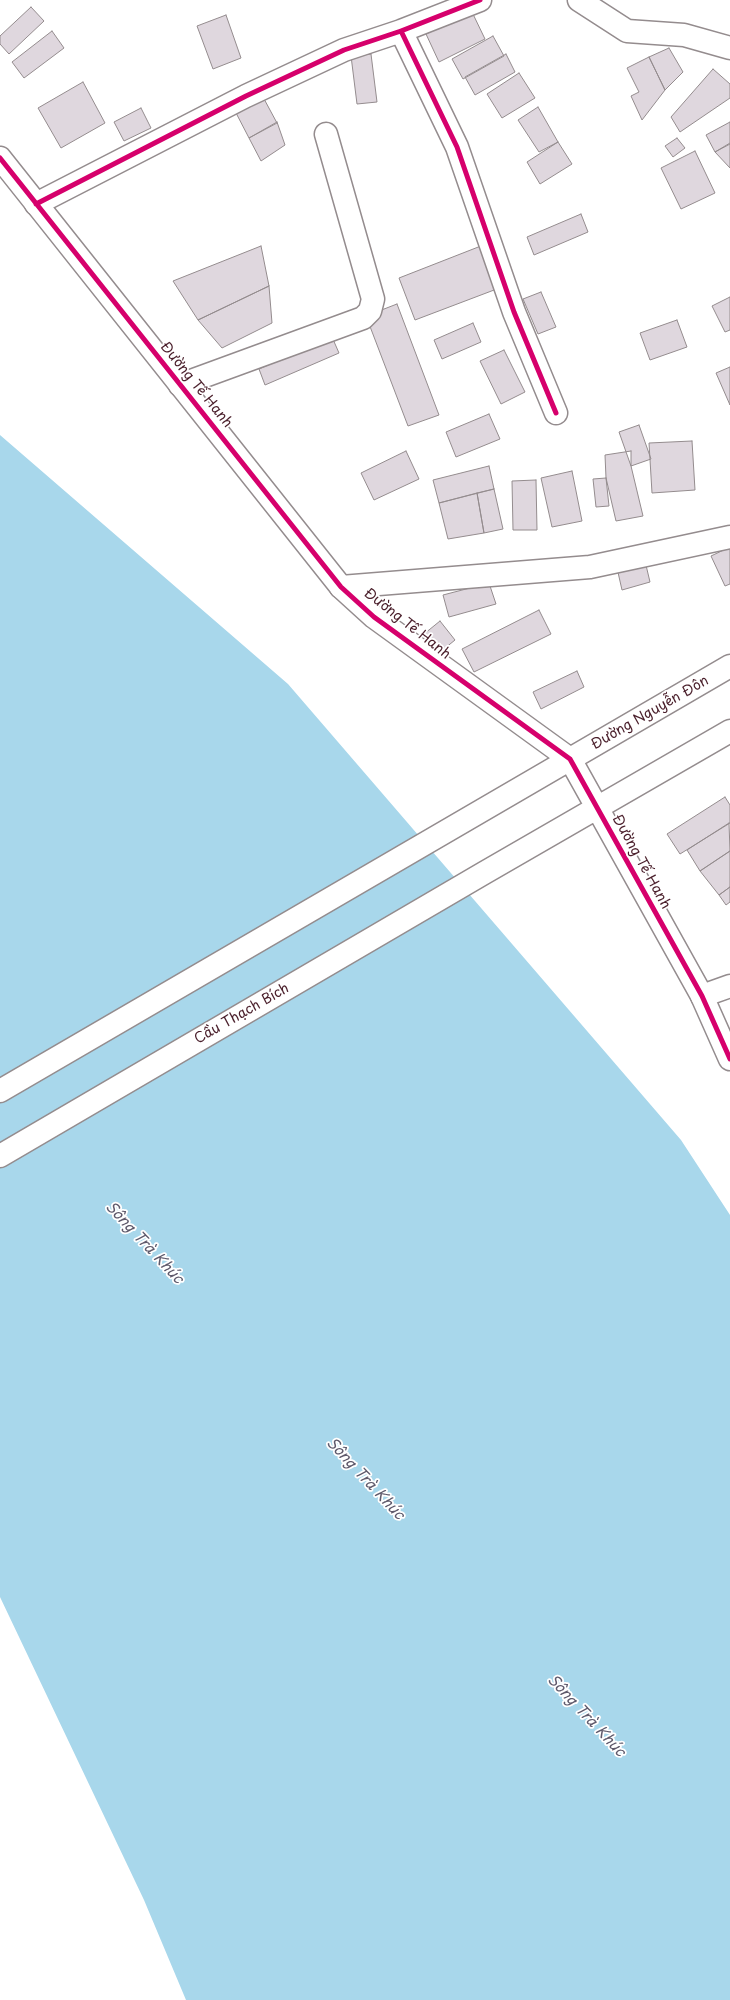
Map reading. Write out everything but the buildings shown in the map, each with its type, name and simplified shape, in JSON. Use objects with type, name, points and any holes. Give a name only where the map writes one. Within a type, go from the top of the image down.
[{"type":"street","points":[[36,204],[246,96],[344,50],[400,31],[480,0]]},
{"type":"street","points":[[579,0],[626,31],[684,35],[730,48]]},
{"type":"street","points":[[400,31],[457,147],[514,312],[556,413]]},
{"type":"street","points":[[180,385],[363,318],[370,311],[373,299],[326,134]]},
{"type":"street","name":"Đường Tế Hanh","points":[[0,158],[341,587],[374,617],[570,759],[702,996],[730,1059]]},
{"type":"street","points":[[341,587],[590,567],[730,537]]},
{"type":"street","name":"Đường Nguyễn Đôn","points":[[0,1091],[730,666]]},
{"type":"street","points":[[597,808],[730,731]]},
{"type":"street","name":"Cầu Thạch Bích","points":[[0,1156],[597,808]]},
{"type":"street","points":[[702,996],[730,986]]},
{"type":"water","name":"Sông Trà Khúc","points":[[0,435],[288,684],[681,1140],[730,1215],[730,2000],[186,2000],[144,1900],[0,1597]]},
{"type":"cycle path","points":[[36,204],[246,96],[344,50],[401,31],[480,0]]},
{"type":"cycle path","points":[[401,31],[457,147],[514,312],[556,413]]},
{"type":"cycle path","points":[[0,158],[341,587],[374,617],[570,759],[702,996],[730,1059]]}]
